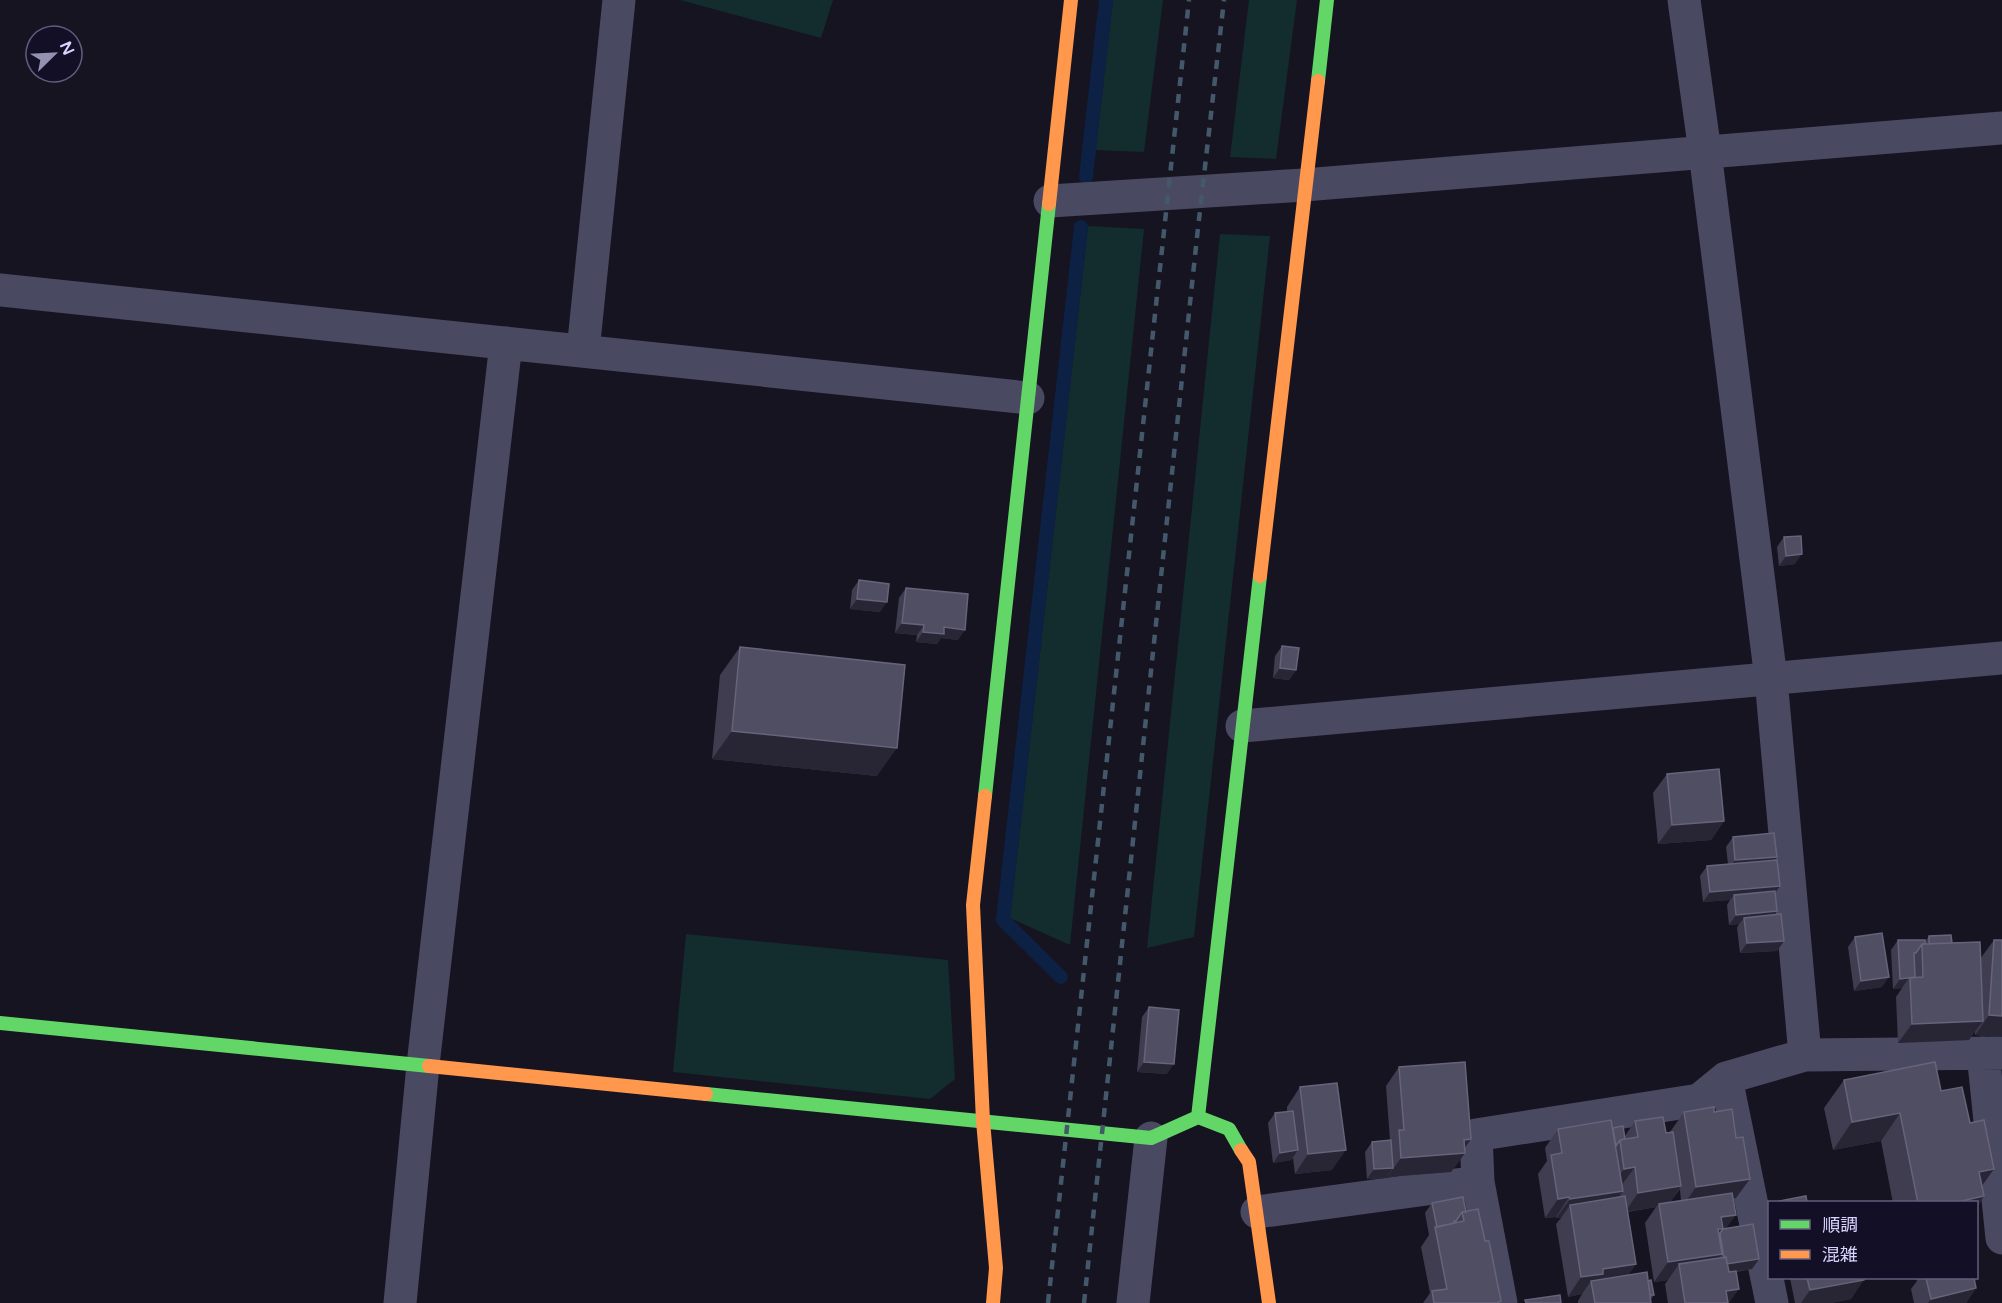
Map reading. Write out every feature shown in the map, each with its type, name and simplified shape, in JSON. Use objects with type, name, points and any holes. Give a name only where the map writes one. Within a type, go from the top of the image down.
[{"type":"street","points":[[583,351],[618,0]]},
{"type":"street","points":[[993,1303],[996,1268],[983,1121],[974,905],[1071,0]]},
{"type":"street","points":[[1198,1117],[1327,0]]},
{"type":"street","points":[[1683,0],[1705,152],[1771,679],[1805,1055]]},
{"type":"street","points":[[1050,201],[1305,185],[2002,128]]},
{"type":"street","points":[[0,290],[1028,398]]},
{"type":"street","points":[[400,1303],[423,1065],[506,343]]},
{"type":"street","points":[[1242,726],[2002,658]]},
{"type":"street","points":[[0,1023],[1151,1138],[1198,1117],[1229,1129],[1249,1162],[1269,1303]]},
{"type":"street","points":[[1501,1303],[1478,1182],[1476,1135],[1699,1100],[1726,1078],[1805,1055],[1993,1053],[2002,1238]]},
{"type":"street","points":[[1726,1078],[1773,1303]]},
{"type":"street","points":[[1133,1303],[1151,1138]]},
{"type":"street","points":[[1257,1212],[1478,1182]]},
{"type":"green space","points":[[680,0],[833,0],[821,38]]},
{"type":"green space","points":[[1113,0],[1163,0],[1144,152],[1095,150]]},
{"type":"green space","points":[[1249,0],[1297,0],[1276,159],[1230,157]]},
{"type":"green space","points":[[1088,226],[1144,229],[1070,945],[1010,918]]},
{"type":"green space","points":[[1220,234],[1270,236],[1194,937],[1147,948]]},
{"type":"green space","points":[[686,934],[948,960],[955,1079],[930,1099],[673,1072]]},
{"type":"building","points":[[1801,536],[1802,554],[1786,556],[1784,537]]},
{"type":"building","points":[[859,580],[889,584],[887,602],[857,599]]},
{"type":"building","points":[[906,588],[968,594],[965,630],[944,627],[944,634],[923,632],[924,625],[902,623]]},
{"type":"building","points":[[1282,646],[1299,648],[1296,670],[1280,668]]},
{"type":"building","points":[[740,647],[905,665],[897,748],[732,731]]},
{"type":"building","points":[[1719,769],[1724,821],[1672,825],[1667,774]]},
{"type":"building","points":[[1774,833],[1777,857],[1735,860],[1733,837]]},
{"type":"building","points":[[1777,860],[1780,886],[1710,892],[1707,866]]},
{"type":"building","points":[[1775,891],[1777,911],[1736,915],[1734,895]]},
{"type":"building","points":[[1781,914],[1784,941],[1747,943],[1744,918]]},
{"type":"building","points":[[1882,933],[1889,977],[1861,981],[1855,937]]},
{"type":"building","points":[[1951,935],[1952,943],[1929,944],[1929,936]]},
{"type":"building","points":[[1898,940],[1925,940],[1925,944],[1922,944],[1914,953],[1915,977],[1900,979]]},
{"type":"building","points":[[1994,940],[2002,940],[2002,1016],[1989,1015]]},
{"type":"building","points":[[1980,942],[1983,1021],[1912,1024],[1910,978],[1923,977],[1922,944]]},
{"type":"building","points":[[1149,1007],[1179,1010],[1174,1064],[1144,1062]]},
{"type":"building","points":[[1465,1062],[1471,1139],[1464,1140],[1465,1153],[1401,1158],[1399,1130],[1404,1130],[1399,1067]]},
{"type":"building","points":[[1935,1062],[1941,1091],[1962,1087],[1970,1123],[1984,1120],[1994,1169],[1979,1172],[1984,1196],[1962,1201],[1918,1201],[1900,1113],[1852,1122],[1844,1080]]},
{"type":"building","points":[[1337,1083],[1346,1150],[1308,1154],[1300,1087]]},
{"type":"building","points":[[1714,1107],[1714,1112],[1732,1109],[1736,1138],[1743,1137],[1750,1179],[1696,1187],[1684,1112]]},
{"type":"building","points":[[1293,1111],[1298,1150],[1280,1153],[1275,1113]]},
{"type":"building","points":[[1663,1117],[1666,1133],[1673,1132],[1681,1186],[1638,1193],[1635,1167],[1624,1169],[1620,1140],[1638,1137],[1635,1121]]},
{"type":"building","points":[[1611,1120],[1623,1191],[1558,1199],[1551,1155],[1562,1153],[1558,1129]]},
{"type":"building","points":[[1623,1126],[1625,1139],[1620,1140],[1616,1146],[1613,1128]]},
{"type":"building","points":[[1391,1140],[1393,1168],[1374,1169],[1372,1142]]},
{"type":"building","points":[[1732,1193],[1736,1215],[1721,1217],[1723,1229],[1718,1229],[1722,1254],[1668,1262],[1659,1204]]},
{"type":"building","points":[[1625,1196],[1636,1264],[1603,1269],[1603,1274],[1581,1277],[1570,1205]]},
{"type":"building","points":[[1806,1196],[1807,1201],[1779,1201]]},
{"type":"building","points":[[1463,1197],[1466,1212],[1462,1212],[1454,1221],[1455,1223],[1437,1227],[1432,1203]]},
{"type":"building","points":[[1478,1209],[1485,1241],[1489,1241],[1501,1301],[1497,1303],[1434,1303],[1432,1291],[1447,1289],[1435,1227],[1464,1221],[1462,1212]]},
{"type":"building","points":[[1753,1224],[1759,1259],[1727,1264],[1720,1233],[1723,1229]]},
{"type":"building","points":[[1726,1257],[1729,1272],[1736,1271],[1739,1289],[1726,1291],[1728,1303],[1685,1303],[1679,1264]]},
{"type":"building","points":[[1647,1272],[1651,1303],[1595,1303],[1591,1281]]},
{"type":"building","points":[[1807,1279],[1864,1279],[1864,1280],[1810,1290]]},
{"type":"building","points":[[1926,1279],[1974,1279],[1976,1288],[1931,1299]]},
{"type":"building","points":[[1651,1280],[1654,1295],[1650,1295],[1648,1281]]},
{"type":"building","points":[[1560,1295],[1561,1303],[1526,1303],[1525,1300]]},
{"type":"waterway","points":[[1086,177],[1106,0]]},
{"type":"waterway","points":[[1061,977],[1003,920],[1081,227]]},
{"type":"railway","points":[[1048,1303],[1189,0]]},
{"type":"railway","points":[[1084,1303],[1224,0]]},
{"type":"traffic: fast","points":[[1318,81],[1327,0]]},
{"type":"traffic: fast","points":[[985,796],[1049,204]]},
{"type":"traffic: fast","points":[[1198,1117],[1260,576]]},
{"type":"traffic: fast","points":[[0,1023],[429,1066]]},
{"type":"traffic: fast","points":[[706,1094],[1151,1138],[1198,1117],[1229,1129],[1241,1150]]},
{"type":"traffic: slow","points":[[1049,204],[1071,0]]},
{"type":"traffic: slow","points":[[1260,576],[1318,81]]},
{"type":"traffic: slow","points":[[985,796],[973,905],[983,1121],[996,1268],[993,1303]]},
{"type":"traffic: slow","points":[[429,1066],[706,1094]]},
{"type":"traffic: slow","points":[[1241,1150],[1249,1162],[1269,1303]]}]
